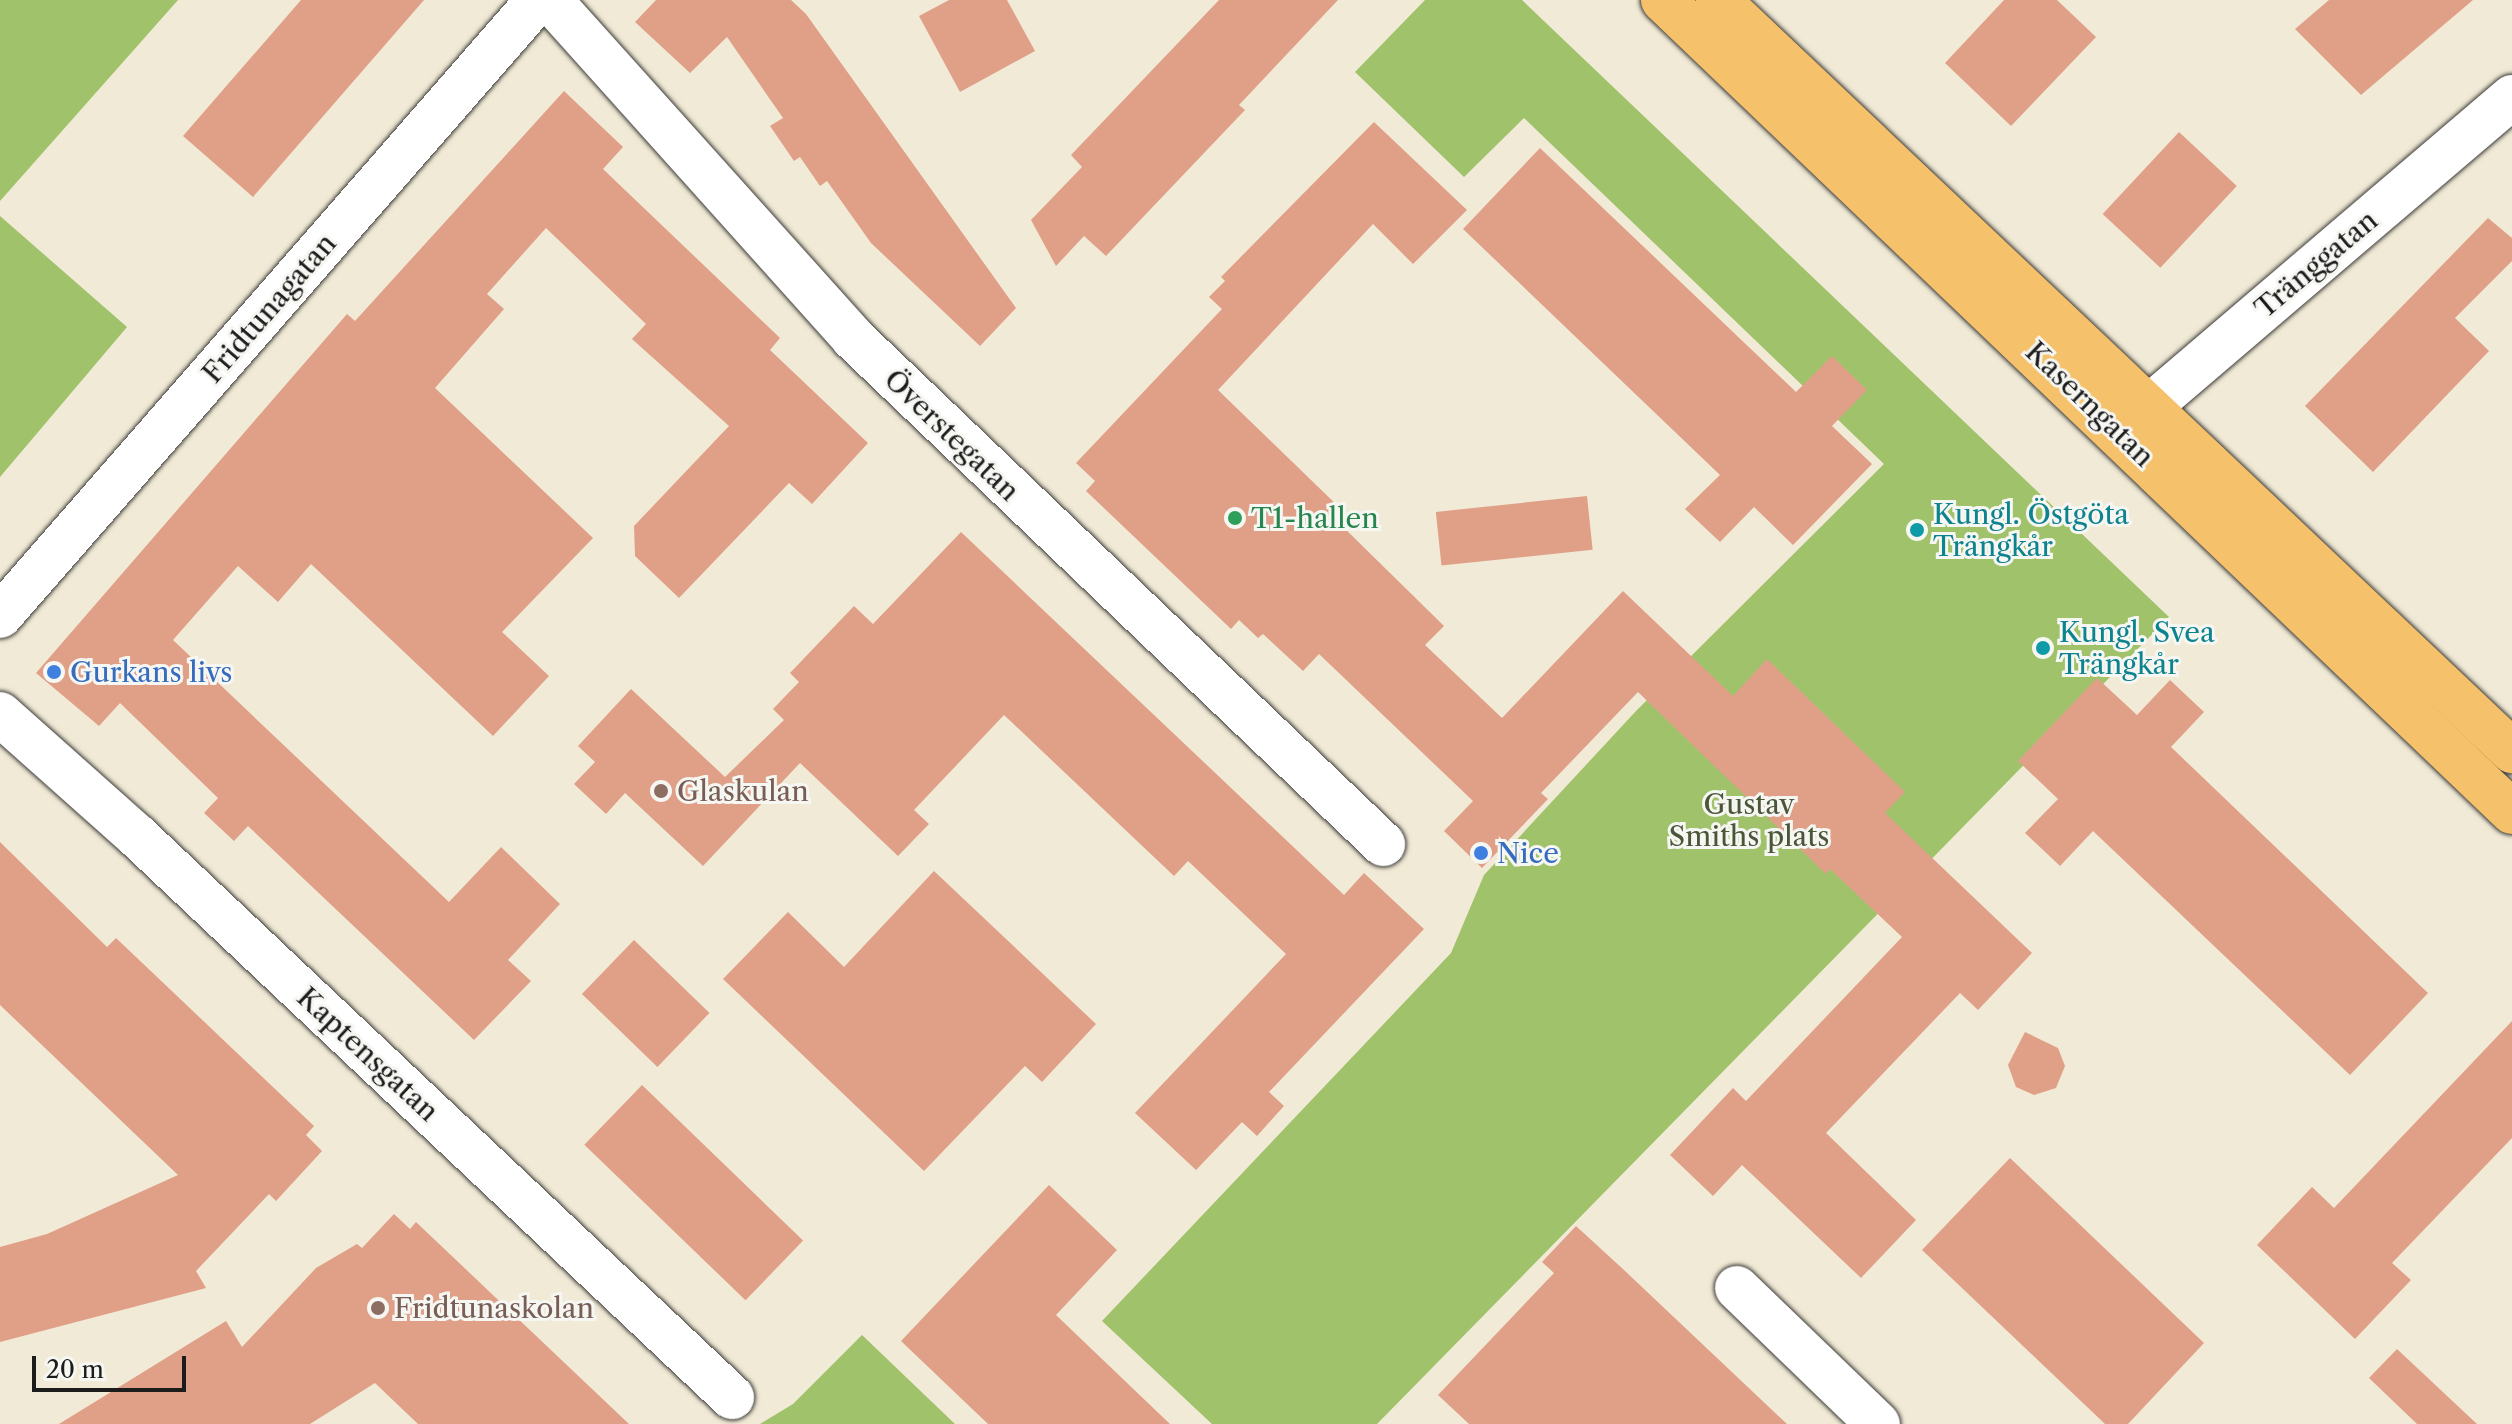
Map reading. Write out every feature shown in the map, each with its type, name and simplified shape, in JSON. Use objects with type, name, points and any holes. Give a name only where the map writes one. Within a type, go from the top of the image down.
[{"type":"main road","name":"Kaserngatan","points":[[1663,0],[2512,751]]},
{"type":"main road","name":"Kaserngatan","points":[[1718,0],[2136,418],[2512,812]]},
{"type":"street","name":"Fridtunagatan","points":[[0,616],[538,0]]},
{"type":"street","name":"Överstegatan","points":[[550,0],[853,338],[1383,844]]},
{"type":"street","name":"Tränggatan","points":[[2136,418],[2512,97]]},
{"type":"street","name":"Kaptensgatan","points":[[0,714],[137,836],[732,1397]]},
{"type":"street","points":[[1737,1288],[1878,1424]]},
{"type":"green space","points":[[0,0],[178,0],[0,201]]},
{"type":"green space","name":"Gustav Smiths plats","points":[[1425,0],[1522,0],[2169,617],[1377,1424],[1212,1424],[1102,1321],[1451,953],[1484,875],[1636,711],[1884,464],[1524,118],[1464,177],[1355,72]]},
{"type":"green space","points":[[0,216],[127,327],[0,477]]},
{"type":"green space","points":[[862,1335],[955,1424],[760,1424],[793,1404]]},
{"type":"building","points":[[301,0],[424,0],[253,197],[183,136]]},
{"type":"building","points":[[656,0],[791,0],[806,14],[1016,308],[980,346],[871,243],[827,181],[820,186],[800,157],[794,161],[770,126],[783,118],[727,37],[690,73],[635,22]]},
{"type":"building","points":[[949,0],[1007,0],[1035,51],[960,92],[919,16]]},
{"type":"building","points":[[1219,0],[1338,0],[1239,105],[1245,110],[1106,256],[1084,236],[1056,266],[1031,220],[1082,167],[1071,155]]},
{"type":"building","points":[[2004,0],[2057,0],[2096,37],[2011,126],[1945,63]]},
{"type":"building","points":[[2329,0],[2473,0],[2361,95],[2295,29]]},
{"type":"building","points":[[564,91],[623,147],[603,169],[780,338],[770,350],[868,443],[812,504],[789,483],[679,598],[635,556],[634,526],[729,426],[632,339],[646,324],[546,228],[487,294],[504,309],[435,388],[593,538],[502,632],[549,676],[493,736],[311,564],[278,602],[238,566],[173,640],[449,902],[501,847],[560,904],[508,960],[531,981],[474,1040],[248,826],[234,841],[204,813],[218,798],[120,703],[99,726],[36,673],[347,314],[355,321]]},
{"type":"building","points":[[1374,122],[1467,210],[1413,264],[1373,224],[1218,390],[1343,511],[1335,519],[1444,626],[1425,645],[1502,718],[1623,591],[1733,696],[1767,659],[1905,792],[1885,813],[2032,953],[1978,1010],[1960,993],[1826,1133],[1916,1220],[1861,1278],[1742,1165],[1713,1196],[1670,1155],[1733,1088],[1746,1101],[1902,937],[1830,869],[1826,874],[1638,692],[1541,793],[1548,799],[1482,868],[1444,831],[1473,801],[1319,654],[1303,671],[1263,634],[1258,638],[1239,620],[1231,629],[1086,491],[1095,481],[1076,463],[1222,309],[1209,297],[1225,281],[1221,277]]},
{"type":"building","points":[[2179,132],[2237,186],[2160,268],[2103,214]]},
{"type":"building","points":[[1540,148],[1796,392],[1832,356],[1867,390],[1832,426],[1872,464],[1793,545],[1754,507],[1720,542],[1685,509],[1720,475],[1463,229]]},
{"type":"building","points":[[2488,218],[2512,238],[2512,261],[2455,318],[2489,351],[2373,472],[2305,406]]},
{"type":"building","points":[[1587,496],[1593,550],[1441,566],[1436,512]]},
{"type":"building","points":[[961,532],[1344,895],[1364,873],[1424,929],[1269,1092],[1284,1106],[1257,1136],[1242,1122],[1196,1170],[1135,1113],[1286,954],[1188,861],[1174,876],[1004,715],[914,810],[929,824],[898,856],[800,763],[703,866],[625,793],[606,814],[574,784],[595,762],[578,746],[631,689],[725,777],[784,720],[773,709],[799,682],[790,673],[854,606],[873,624]]},
{"type":"building","points":[[2097,678],[2137,715],[2170,680],[2204,712],[2171,747],[2428,993],[2350,1075],[2093,831],[2060,866],[2025,833],[2058,799],[2018,761]]},
{"type":"building","points":[[0,842],[107,947],[116,938],[314,1126],[306,1135],[322,1151],[276,1201],[269,1194],[196,1271],[206,1288],[0,1342],[0,1247],[47,1234],[178,1175],[0,1005]]},
{"type":"building","points":[[934,871],[1096,1024],[1042,1082],[1025,1066],[924,1171],[723,979],[788,912],[844,967]]},
{"type":"building","points":[[634,940],[710,1013],[657,1067],[582,994]]},
{"type":"building","points":[[2512,1021],[2512,1138],[2392,1263],[2411,1280],[2355,1339],[2257,1245],[2312,1187],[2334,1208]]},
{"type":"building","points":[[2025,1032],[2058,1048],[2065,1066],[2056,1088],[2034,1095],[2016,1087],[2008,1065]]},
{"type":"building","points":[[642,1085],[803,1241],[745,1300],[584,1145]]},
{"type":"building","points":[[2010,1158],[2204,1343],[2128,1424],[2105,1424],[1922,1250]]},
{"type":"building","points":[[1049,1185],[1117,1250],[1056,1315],[1170,1424],[988,1424],[901,1341]]},
{"type":"building","name":"Fridtunaskolan","points":[[394,1214],[410,1229],[416,1222],[629,1424],[418,1424],[375,1383],[310,1424],[59,1424],[226,1321],[242,1347],[316,1268],[357,1244],[362,1248]]},
{"type":"building","points":[[1576,1226],[1787,1424],[1469,1424],[1438,1395],[1554,1273],[1542,1262]]},
{"type":"building","points":[[2397,1349],[2477,1424],[2417,1424],[2369,1378]]},
{"type":"place","name":"T1-hallen","points":[[1235,518]]},
{"type":"place","name":"Kungl. Östgöta Trängkår","points":[[1917,530]]},
{"type":"place","name":"Kungl. Svea Trängkår","points":[[2043,648]]},
{"type":"place","name":"Gurkans livs","points":[[54,672]]},
{"type":"place","name":"Glaskulan","points":[[661,791]]},
{"type":"place","name":"Nice","points":[[1481,853]]},
{"type":"place","name":"Fridtunaskolan","points":[[378,1308]]}]
